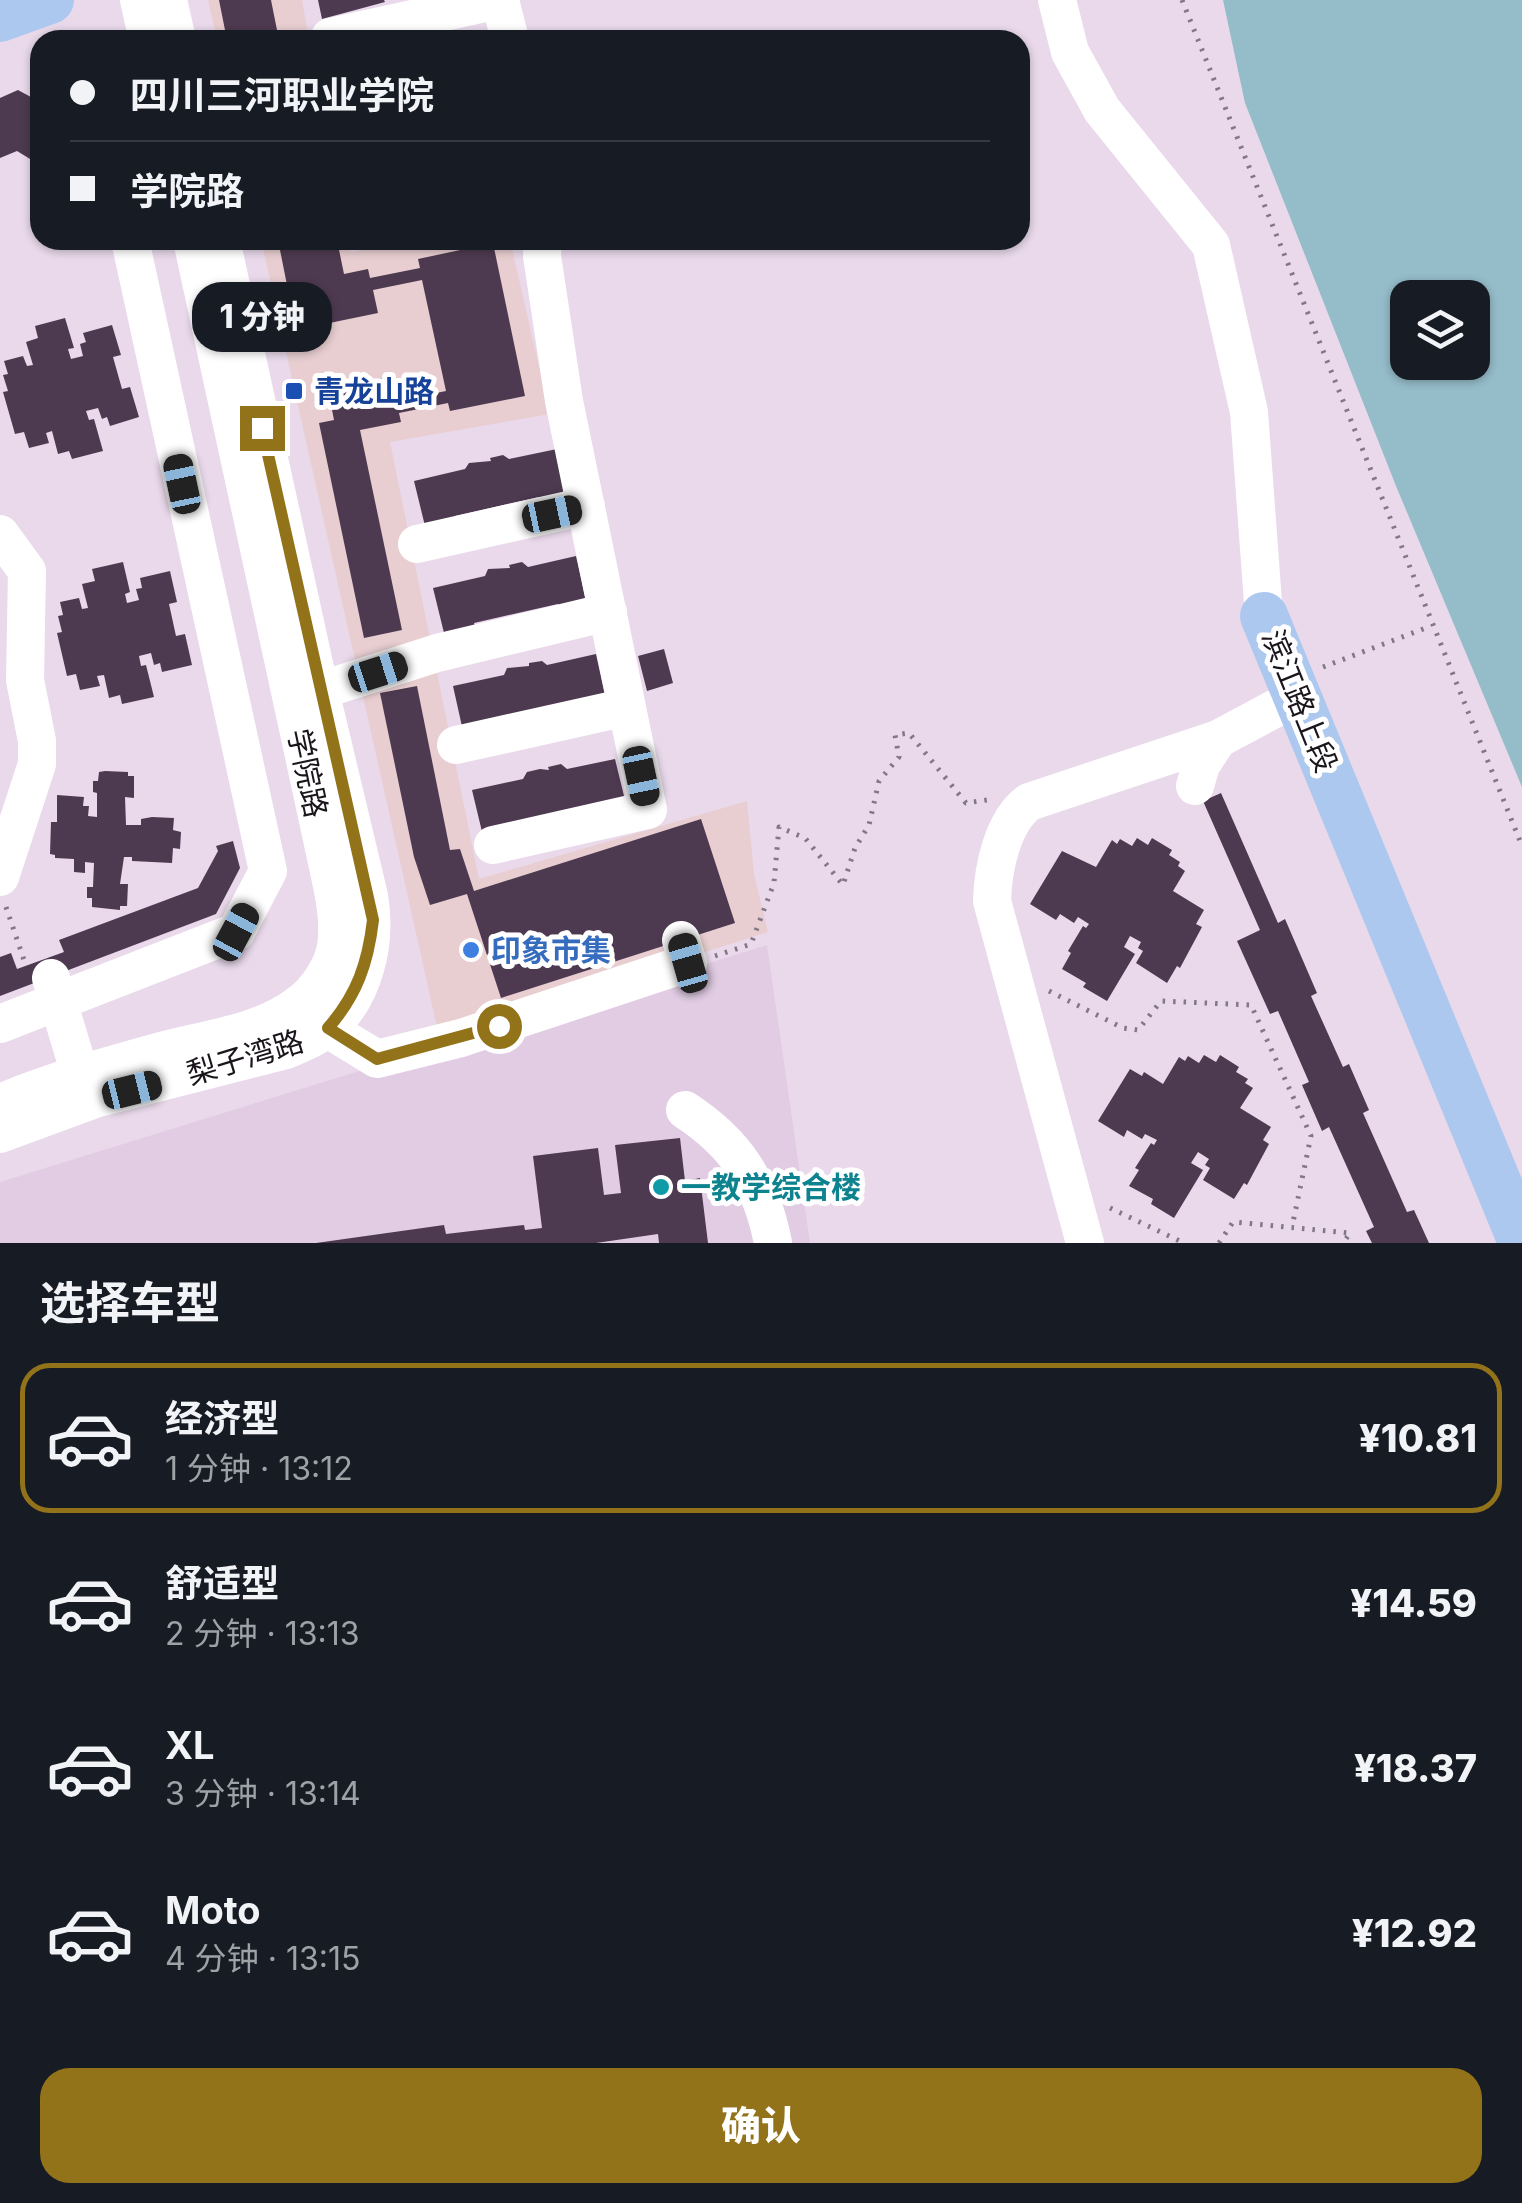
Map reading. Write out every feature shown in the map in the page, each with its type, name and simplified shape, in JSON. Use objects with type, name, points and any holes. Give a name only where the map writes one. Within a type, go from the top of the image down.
[{"type":"main road","points":[[0,18],[50,0]]},
{"type":"main road","name":"滨江路上段","points":[[1264,616],[1262,674],[1284,694],[1522,1242]]},
{"type":"main road","name":"滨江路上段","points":[[1284,694],[1493,1243]]},
{"type":"street","points":[[139,0],[146,30]]},
{"type":"street","points":[[168,0],[175,30]]},
{"type":"street","points":[[362,30],[500,0],[508,30]]},
{"type":"street","points":[[1057,0],[1070,52],[1102,110],[1211,245],[1249,412],[1264,616]]},
{"type":"street","points":[[0,1024],[45,981],[236,932],[268,871],[184,521],[132,250]]},
{"type":"street","name":"学院路","points":[[194,250],[250,501],[306,695],[364,873]]},
{"type":"street","name":"学院路","points":[[223,250],[306,695],[333,896]]},
{"type":"street","points":[[493,845],[648,810],[564,400],[543,250]]},
{"type":"street","points":[[184,521],[250,501]]},
{"type":"street","points":[[417,544],[586,506]]},
{"type":"street","points":[[0,534],[26,572],[26,680],[37,740],[37,764],[3,891]]},
{"type":"street","points":[[306,695],[437,654],[608,612]]},
{"type":"street","points":[[1086,1243],[992,901],[993,871],[1018,811],[1029,802],[1218,738],[1284,694]]},
{"type":"street","points":[[456,745],[627,706]]},
{"type":"street","points":[[1195,786],[1201,765],[1218,738]]},
{"type":"street","name":"梨子湾路","points":[[0,1134],[98,1098],[286,1050],[328,1028],[344,1010],[366,967],[373,920],[364,873]]},
{"type":"street","name":"梨子湾路","points":[[0,1102],[80,1074],[260,1025],[298,1006],[328,970],[336,946],[333,896]]},
{"type":"street","points":[[328,1028],[377,1059],[461,1038],[685,951]]},
{"type":"street","points":[[45,981],[80,1074]]},
{"type":"street","points":[[685,1110],[724,1139],[752,1176],[774,1243]]},
{"type":"path","points":[[1182,0],[1522,846]]},
{"type":"path","points":[[1284,694],[1432,626]]},
{"type":"path","points":[[685,951],[750,944],[774,883],[779,827],[805,838],[844,884],[855,848],[869,825],[879,781],[900,757],[895,735],[910,732],[966,803],[1002,795]]},
{"type":"path","points":[[3,891],[45,981]]},
{"type":"path","points":[[1039,986],[1124,1028],[1138,1030],[1161,1001],[1252,1005],[1310,1136],[1292,1227]]},
{"type":"path","points":[[1098,1202],[1184,1243]]},
{"type":"path","points":[[1219,1243],[1233,1222],[1350,1234],[1343,1243]]},
{"type":"path","points":[[1324,1230],[1325,1243]]},
{"type":"shaded area","points":[[208,0],[302,0],[307,30],[215,30]]},
{"type":"shaded area","points":[[263,250],[512,250],[550,414],[390,442],[479,879],[747,801],[754,874],[768,932],[439,1036]]},
{"type":"shaded area","points":[[767,945],[810,1243],[0,1243],[0,1182]]},
{"type":"water","points":[[1223,0],[1522,0],[1522,787],[1396,486],[1245,103]]},
{"type":"building","points":[[219,0],[271,0],[277,30],[225,30]]},
{"type":"building","points":[[318,0],[384,0],[385,2],[322,19]]},
{"type":"building","points":[[18,90],[30,97],[30,159],[17,151],[0,158],[0,98]]},
{"type":"building","points":[[280,250],[339,250],[344,274],[368,269],[370,278],[420,268],[418,259],[460,250],[494,250],[525,396],[450,411],[448,403],[399,413],[401,422],[360,430],[402,630],[364,638],[319,423],[334,420],[328,389],[391,376],[396,401],[446,391],[422,280],[373,290],[378,313],[315,326],[309,297],[290,300]]},
{"type":"building","points":[[65,318],[74,348],[68,349],[71,359],[83,356],[83,333],[112,325],[121,355],[113,357],[122,389],[130,387],[139,417],[110,426],[98,408],[86,411],[89,420],[94,419],[103,451],[72,459],[69,451],[58,454],[52,431],[46,433],[49,443],[29,448],[24,432],[15,434],[3,392],[8,391],[4,361],[23,356],[27,366],[33,365],[26,342],[38,338],[35,326]]},
{"type":"building","points":[[557,449],[567,494],[539,501],[539,497],[425,526],[414,481],[503,455],[509,459]]},
{"type":"building","points":[[576,556],[586,601],[559,607],[558,604],[444,633],[433,588],[485,576],[488,569],[510,568],[509,565],[522,562],[528,567]]},
{"type":"building","points":[[123,562],[130,592],[125,594],[127,603],[139,600],[136,589],[142,588],[140,578],[170,571],[177,602],[169,604],[176,636],[185,634],[192,665],[162,672],[160,663],[154,665],[151,653],[139,656],[141,666],[146,665],[154,697],[122,704],[120,695],[109,698],[104,675],[97,676],[100,686],[80,690],[76,674],[67,676],[57,633],[62,632],[60,602],[79,598],[82,609],[88,608],[82,584],[95,581],[92,569]]},
{"type":"building","points":[[664,649],[673,683],[647,691],[638,656]]},
{"type":"building","points":[[596,654],[606,700],[463,731],[453,686],[504,675],[507,668],[529,663],[542,661],[547,665]]},
{"type":"building","points":[[417,686],[450,850],[460,849],[474,891],[701,819],[735,923],[501,998],[467,894],[430,905],[414,857],[380,693]]},
{"type":"building","points":[[615,759],[626,804],[483,836],[472,790],[523,779],[527,772],[549,770],[548,767],[561,764],[567,769]]},
{"type":"building","points":[[99,772],[134,776],[134,798],[125,797],[126,825],[141,825],[141,819],[152,817],[174,818],[173,830],[181,832],[180,849],[173,848],[172,863],[124,857],[120,884],[128,884],[127,906],[120,906],[120,910],[92,907],[92,898],[87,898],[87,887],[93,887],[94,863],[85,862],[85,873],[74,872],[74,859],[50,854],[51,822],[57,822],[57,795],[84,797],[83,806],[89,806],[88,816],[97,817],[93,781],[98,781]]},
{"type":"building","points":[[1221,793],[1278,923],[1285,919],[1317,993],[1311,996],[1343,1067],[1349,1064],[1369,1110],[1363,1113],[1407,1212],[1414,1210],[1429,1243],[1372,1243],[1366,1231],[1374,1227],[1329,1127],[1322,1131],[1302,1085],[1309,1082],[1278,1011],[1270,1014],[1237,941],[1260,930],[1203,801]]},
{"type":"building","points":[[1137,838],[1148,845],[1152,838],[1172,850],[1169,855],[1185,871],[1173,891],[1204,910],[1196,924],[1202,927],[1180,968],[1177,966],[1167,983],[1136,963],[1143,951],[1138,948],[1141,942],[1130,936],[1124,947],[1135,954],[1107,1001],[1062,969],[1083,926],[1089,924],[1078,917],[1074,923],[1060,914],[1056,920],[1030,904],[1062,851],[1096,867],[1112,840],[1117,844],[1120,839],[1132,846]]},
{"type":"building","points":[[233,841],[240,868],[216,914],[0,996],[0,957],[11,953],[17,969],[64,952],[59,940],[198,888],[218,851],[216,846]]},
{"type":"building","points":[[1204,1055],[1216,1062],[1220,1055],[1239,1067],[1236,1072],[1248,1079],[1245,1083],[1253,1088],[1240,1108],[1271,1127],[1263,1140],[1269,1144],[1247,1185],[1244,1183],[1234,1199],[1203,1180],[1210,1168],[1205,1165],[1209,1159],[1198,1152],[1191,1163],[1203,1170],[1174,1218],[1151,1204],[1153,1199],[1129,1186],[1139,1170],[1135,1168],[1157,1140],[1145,1134],[1142,1139],[1127,1130],[1124,1137],[1098,1121],[1130,1069],[1142,1076],[1144,1072],[1163,1084],[1179,1057],[1185,1061],[1188,1056],[1199,1063]]},
{"type":"building","name":"一教学综合楼","points":[[680,1138],[685,1181],[700,1178],[708,1243],[659,1243],[658,1234],[596,1243],[316,1243],[444,1225],[446,1234],[524,1225],[525,1230],[542,1228],[533,1156],[598,1148],[604,1195],[621,1193],[615,1145]]},
{"type":"place","name":"青龙山路","points":[[294,391]]},
{"type":"place","name":"印象市集","points":[[471,950]]},
{"type":"place","name":"一教学综合楼","points":[[661,1187]]},
{"type":"route","points":[[262,428],[373,920],[366,967],[358,988],[328,1028],[377,1059],[499,1026]]}]
